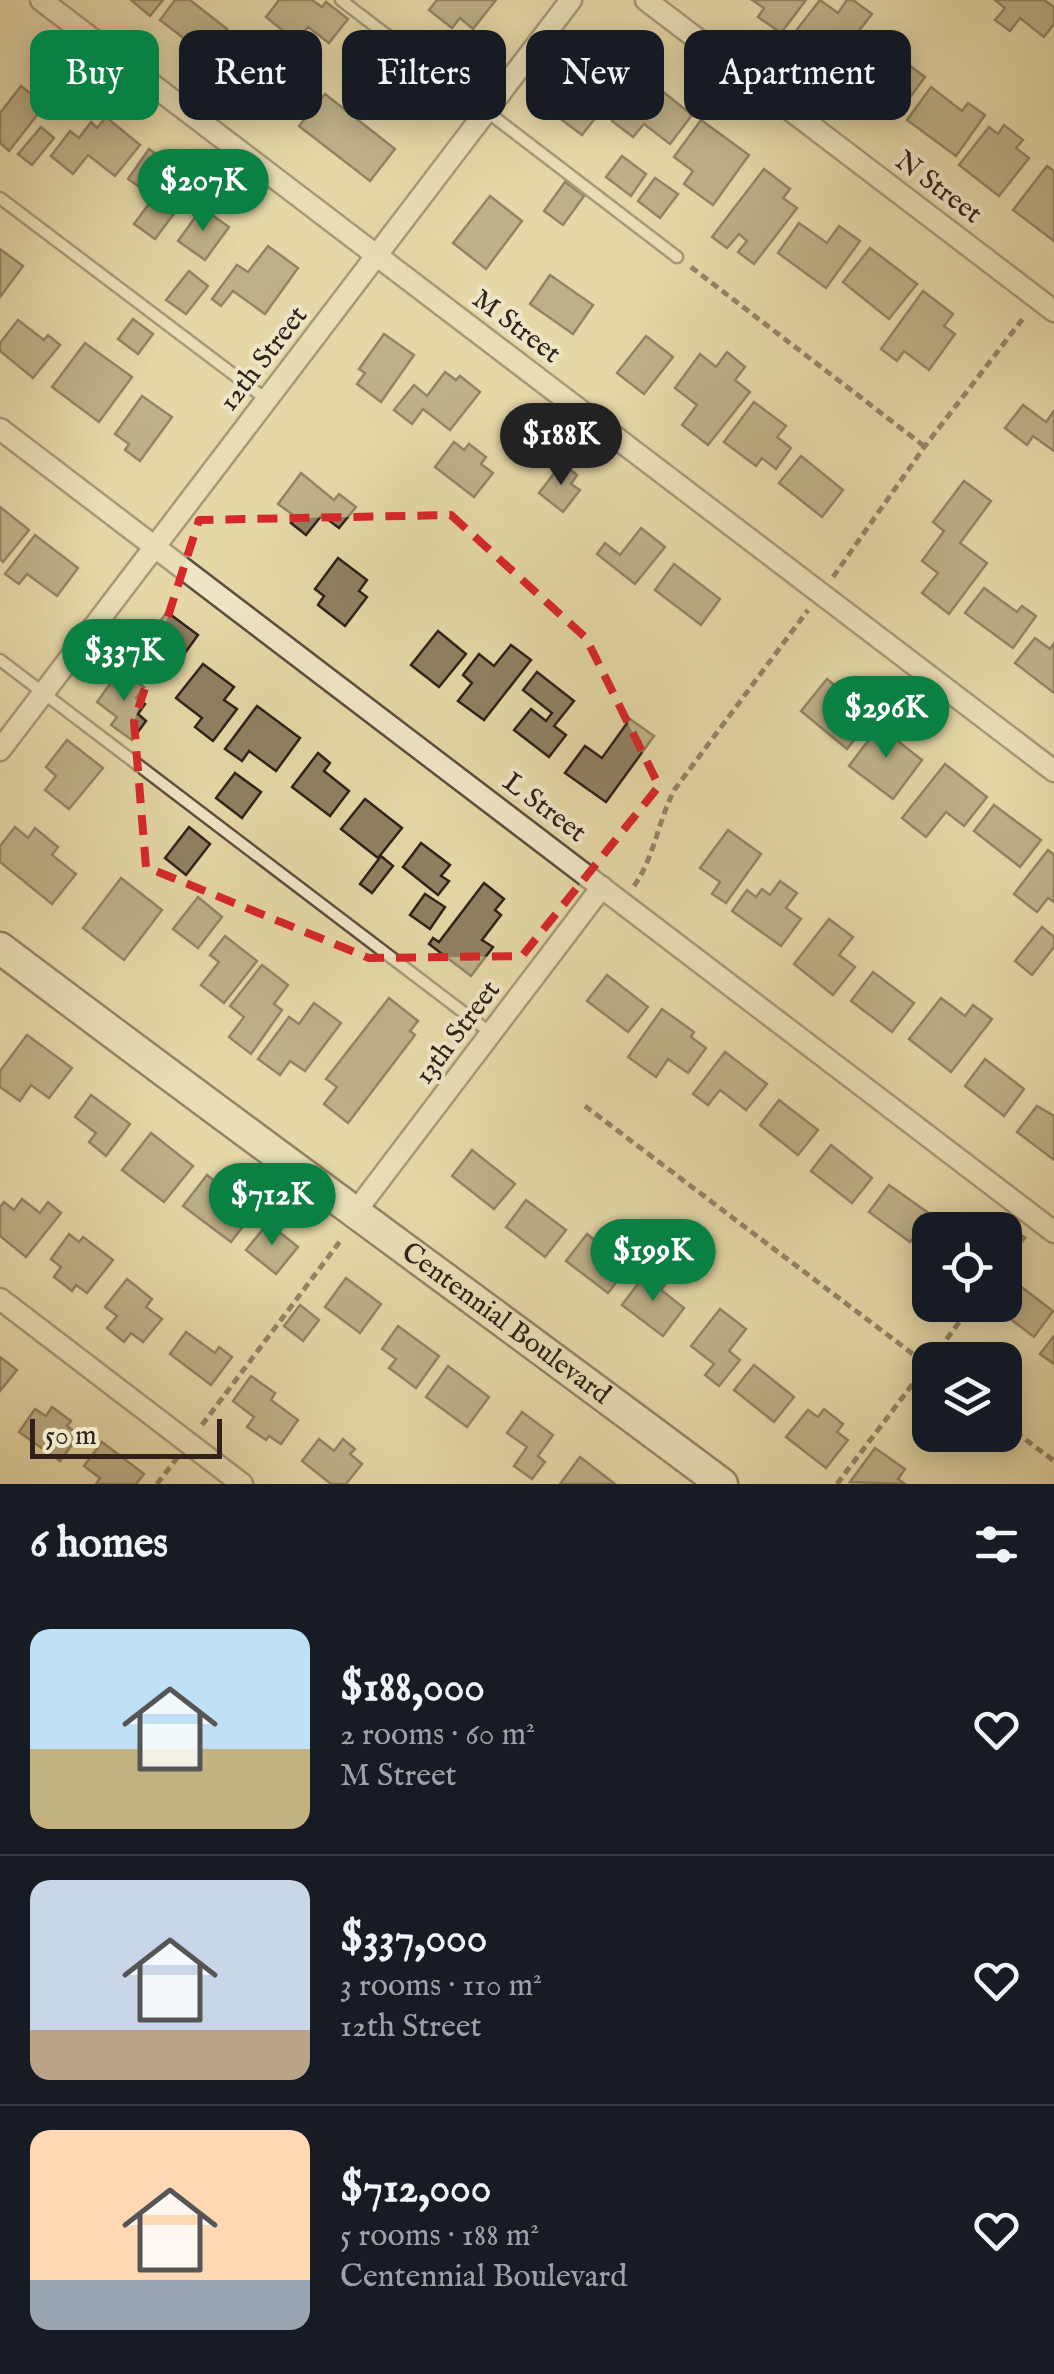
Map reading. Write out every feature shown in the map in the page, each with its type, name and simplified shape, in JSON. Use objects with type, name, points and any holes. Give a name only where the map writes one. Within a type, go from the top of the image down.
[{"type":"main road","name":"Centennial Boulevard","points":[[0,948],[722,1484]]},
{"type":"street","name":"M Street","points":[[41,0],[1054,771]]},
{"type":"street","name":"12th Street","points":[[506,86],[570,0]]},
{"type":"street","name":"N Street","points":[[646,0],[1054,310]]},
{"type":"street","name":"12th Street","points":[[0,750],[481,120]]},
{"type":"street","name":"L Street","points":[[0,429],[1054,1232]]},
{"type":"street","name":"13th Street","points":[[356,1211],[602,887]]},
{"type":"street","points":[[0,1299],[242,1484]]},
{"type":"lane","points":[[341,0],[380,30]]},
{"type":"lane","points":[[498,120],[676,256]]},
{"type":"lane","points":[[0,198],[267,400]]},
{"type":"lane","points":[[0,660],[492,1034]]},
{"type":"path","points":[[676,256],[925,446]]},
{"type":"path","points":[[585,1106],[912,1350]]},
{"type":"path","points":[[157,1484],[341,1240]]},
{"type":"path","points":[[837,1484],[912,1385]]},
{"type":"path","points":[[1022,1437],[1054,1461]]},
{"type":"highlighted area","points":[[451,515],[586,638],[659,786],[522,956],[369,958],[146,867],[134,722],[199,520]]},
{"type":"building","points":[[131,0],[163,0],[150,16]]},
{"type":"building","points":[[175,0],[190,0],[227,29],[179,30],[179,35],[160,20]]},
{"type":"building","points":[[279,0],[312,0],[322,7],[326,2],[348,19],[329,43],[322,38],[322,30],[282,30],[266,17]]},
{"type":"building","points":[[437,0],[496,0],[473,29],[460,18],[452,28],[429,10]]},
{"type":"building","points":[[752,0],[806,0],[783,30],[777,30],[758,17],[764,8]]},
{"type":"building","points":[[820,0],[838,13],[847,0],[853,0],[872,14],[860,30],[796,30]]},
{"type":"building","points":[[995,0],[1044,0],[1054,7],[1054,24],[1044,37],[1020,18],[1010,31],[995,20],[1005,8]]},
{"type":"building","points":[[911,67],[925,77],[911,96]]},
{"type":"building","points":[[21,86],[30,93],[30,120],[33,120],[9,151],[0,143],[0,113]]},
{"type":"building","points":[[931,87],[962,111],[968,103],[985,115],[956,156],[907,120],[911,120]]},
{"type":"building","points":[[664,92],[684,109],[684,120],[688,120],[670,144],[644,124],[633,137],[612,121],[664,120]]},
{"type":"building","points":[[325,94],[342,107],[342,120],[358,120],[395,149],[370,181],[299,126],[304,120],[322,120]]},
{"type":"building","points":[[104,120],[110,120],[140,145],[115,176],[88,155],[73,174],[51,156],[70,131],[79,138],[91,122],[97,128]]},
{"type":"building","points":[[562,120],[594,120],[582,135]]},
{"type":"building","points":[[701,120],[749,155],[713,205],[684,184],[693,171],[674,157]]},
{"type":"building","points":[[1004,125],[1023,140],[1016,148],[1029,158],[999,196],[959,165],[989,127],[998,134]]},
{"type":"building","points":[[41,127],[54,138],[32,165],[18,154]]},
{"type":"building","points":[[149,149],[196,184],[155,239],[134,224],[154,197],[128,179]]},
{"type":"building","points":[[622,156],[646,174],[631,196],[606,177]]},
{"type":"building","points":[[1047,166],[1054,171],[1054,241],[1013,210]]},
{"type":"building","points":[[764,169],[790,189],[783,198],[797,208],[754,264],[738,252],[747,241],[739,234],[727,248],[712,237]]},
{"type":"building","points":[[655,178],[678,194],[660,218],[638,201]]},
{"type":"building","points":[[565,182],[584,196],[563,225],[544,211]]},
{"type":"building","points":[[490,196],[522,221],[486,269],[453,243]]},
{"type":"building","points":[[202,208],[229,227],[205,260],[178,241]]},
{"type":"building","points":[[799,223],[827,243],[839,226],[860,241],[826,288],[778,253]]},
{"type":"building","points":[[268,246],[298,268],[265,314],[233,291],[221,306],[212,299],[237,265],[248,272]]},
{"type":"building","points":[[870,248],[917,284],[889,319],[843,282]]},
{"type":"building","points":[[0,249],[23,266],[0,297]]},
{"type":"building","points":[[189,271],[208,286],[186,314],[166,300]]},
{"type":"building","points":[[550,275],[593,305],[573,334],[530,304]]},
{"type":"building","points":[[923,291],[953,314],[944,326],[955,334],[929,370],[904,351],[897,361],[881,349]]},
{"type":"building","points":[[133,319],[153,334],[138,354],[118,339]]},
{"type":"building","points":[[18,320],[44,340],[48,335],[60,345],[33,378],[0,351],[0,343]]},
{"type":"building","points":[[384,334],[414,355],[381,402],[357,384],[365,373],[359,369]]},
{"type":"building","points":[[646,336],[673,357],[644,394],[617,373]]},
{"type":"building","points":[[85,343],[132,377],[99,422],[52,387]]},
{"type":"building","points":[[727,352],[745,367],[735,380],[750,392],[708,445],[682,425],[697,405],[675,388],[700,354],[716,367]]},
{"type":"building","points":[[445,372],[456,380],[460,376],[480,392],[450,430],[423,409],[412,424],[394,410],[414,385],[427,396]]},
{"type":"building","points":[[142,396],[172,417],[140,461],[125,450],[129,444],[115,434]]},
{"type":"building","points":[[754,402],[786,426],[777,437],[791,448],[776,469],[762,458],[756,466],[724,442]]},
{"type":"building","points":[[1023,405],[1046,422],[1054,411],[1054,451],[1033,436],[1027,445],[1005,428]]},
{"type":"building","points":[[454,442],[464,450],[469,444],[486,457],[481,464],[493,473],[474,497],[435,467]]},
{"type":"building","points":[[801,456],[843,490],[822,517],[779,483]]},
{"type":"building","points":[[562,463],[577,475],[571,484],[580,490],[563,512],[539,493]]},
{"type":"building","points":[[301,473],[334,500],[339,494],[356,507],[339,528],[322,515],[306,535],[291,523],[296,517],[278,504]]},
{"type":"building","points":[[964,481],[991,501],[960,543],[987,563],[949,614],[922,593],[938,573],[922,561],[944,531],[933,522]]},
{"type":"building","points":[[0,507],[29,530],[3,562],[0,559]]},
{"type":"building","points":[[641,528],[665,547],[635,584],[597,554],[605,543],[620,555]]},
{"type":"building","points":[[35,535],[78,568],[57,596],[27,574],[19,584],[5,574]]},
{"type":"building","points":[[338,558],[367,580],[359,591],[367,597],[345,626],[318,605],[324,596],[315,589]]},
{"type":"building","points":[[674,564],[720,599],[701,625],[655,590]]},
{"type":"building","points":[[984,588],[1017,612],[1022,606],[1036,616],[1013,648],[965,613]]},
{"type":"building","points":[[167,612],[198,635],[169,675],[138,652]]},
{"type":"building","points":[[438,631],[466,654],[439,687],[411,665]]},
{"type":"building","points":[[1035,638],[1050,649],[1054,643],[1054,693],[1015,663]]},
{"type":"building","points":[[511,645],[531,660],[484,720],[458,701],[472,683],[463,675],[479,654],[494,666]]},
{"type":"building","points":[[203,664],[234,687],[224,700],[237,709],[213,741],[195,727],[202,718],[176,698]]},
{"type":"building","points":[[120,670],[144,687],[136,698],[145,704],[138,714],[146,721],[132,740],[111,725],[117,717],[97,702]]},
{"type":"building","points":[[537,672],[574,701],[554,726],[566,735],[549,757],[514,730],[531,709],[546,721],[552,713],[523,690]]},
{"type":"building","points":[[827,679],[873,716],[847,749],[801,711]]},
{"type":"building","points":[[257,706],[300,738],[276,771],[249,751],[242,761],[225,749]]},
{"type":"building","points":[[630,719],[654,736],[606,802],[565,773],[585,746],[602,758]]},
{"type":"building","points":[[883,721],[903,736],[899,742],[922,760],[893,799],[849,766]]},
{"type":"building","points":[[67,740],[103,768],[69,809],[45,790],[56,776],[46,767]]},
{"type":"building","points":[[318,753],[330,763],[324,771],[349,791],[330,816],[292,787]]},
{"type":"building","points":[[945,764],[987,797],[964,826],[946,812],[926,837],[902,818]]},
{"type":"building","points":[[235,773],[261,792],[242,818],[216,798]]},
{"type":"building","points":[[365,799],[402,828],[378,858],[341,829]]},
{"type":"building","points":[[994,805],[1041,840],[1020,867],[974,831]]},
{"type":"building","points":[[15,827],[28,838],[35,828],[58,847],[52,855],[76,874],[52,904],[0,862],[0,846]]},
{"type":"building","points":[[189,827],[210,844],[186,875],[165,858]]},
{"type":"building","points":[[728,830],[761,854],[726,903],[712,894],[720,882],[700,868]]},
{"type":"building","points":[[421,843],[450,865],[441,876],[449,881],[438,895],[403,867]]},
{"type":"building","points":[[1048,850],[1054,855],[1054,902],[1048,898],[1037,912],[1014,894]]},
{"type":"building","points":[[381,856],[393,866],[372,893],[360,884]]},
{"type":"building","points":[[121,878],[162,910],[124,960],[83,928]]},
{"type":"building","points":[[780,881],[797,893],[786,908],[801,919],[781,946],[732,911],[747,890],[756,897],[762,889],[770,895]]},
{"type":"building","points":[[484,883],[504,899],[495,910],[501,915],[482,940],[493,947],[471,976],[429,944],[433,938],[439,942]]},
{"type":"building","points":[[425,894],[445,907],[430,929],[410,915]]},
{"type":"building","points":[[198,897],[222,917],[198,948],[173,929]]},
{"type":"building","points":[[829,919],[853,937],[839,955],[855,967],[833,995],[794,964]]},
{"type":"building","points":[[1042,927],[1054,937],[1054,947],[1032,975],[1015,961]]},
{"type":"building","points":[[225,936],[257,961],[224,1003],[201,985],[219,962],[210,955]]},
{"type":"building","points":[[262,965],[288,985],[274,1004],[282,1010],[251,1054],[229,1037],[244,1017],[230,1006]]},
{"type":"building","points":[[873,972],[914,1003],[892,1032],[851,1001]]},
{"type":"building","points":[[607,975],[648,1007],[628,1032],[587,1001]]},
{"type":"building","points":[[389,998],[418,1021],[410,1031],[415,1035],[348,1123],[324,1104],[337,1087],[326,1079]]},
{"type":"building","points":[[941,998],[965,1016],[973,1005],[992,1019],[951,1072],[909,1039]]},
{"type":"building","points":[[314,1003],[341,1023],[305,1071],[290,1061],[280,1075],[258,1059],[289,1017],[299,1024]]},
{"type":"building","points":[[662,1009],[694,1032],[691,1037],[706,1048],[688,1073],[668,1059],[656,1077],[628,1057]]},
{"type":"building","points":[[27,1035],[72,1068],[49,1098],[31,1085],[20,1101],[0,1087],[0,1071]]},
{"type":"building","points":[[725,1052],[767,1084],[746,1110],[720,1090],[708,1105],[693,1094]]},
{"type":"building","points":[[985,1059],[1024,1089],[1004,1116],[965,1086]]},
{"type":"building","points":[[91,1095],[130,1124],[106,1156],[89,1142],[96,1133],[75,1117]]},
{"type":"building","points":[[779,1100],[818,1130],[798,1155],[760,1125]]},
{"type":"building","points":[[1037,1106],[1054,1116],[1054,1160],[1017,1132]]},
{"type":"building","points":[[151,1133],[193,1166],[164,1202],[122,1170]]},
{"type":"building","points":[[831,1145],[872,1178],[852,1203],[811,1171]]},
{"type":"building","points":[[472,1150],[515,1184],[494,1209],[452,1176]]},
{"type":"building","points":[[207,1175],[254,1212],[231,1242],[183,1206]]},
{"type":"building","points":[[889,1185],[927,1212],[912,1212],[910,1242],[869,1212]]},
{"type":"building","points":[[22,1199],[40,1213],[48,1202],[61,1213],[26,1257],[0,1236],[0,1207],[4,1202],[14,1210]]},
{"type":"building","points":[[526,1200],[566,1230],[545,1257],[506,1227]]},
{"type":"building","points":[[268,1223],[298,1247],[276,1274],[246,1250]]},
{"type":"building","points":[[69,1234],[79,1242],[83,1237],[113,1260],[87,1293],[76,1285],[72,1291],[54,1277],[61,1267],[51,1259]]},
{"type":"building","points":[[587,1234],[628,1267],[608,1293],[566,1261]]},
{"type":"building","points":[[649,1269],[666,1283],[661,1290],[684,1308],[663,1336],[622,1305]]},
{"type":"building","points":[[346,1278],[381,1304],[360,1333],[325,1307]]},
{"type":"building","points":[[127,1279],[152,1299],[146,1307],[162,1319],[143,1342],[131,1333],[124,1342],[107,1328],[117,1316],[105,1307]]},
{"type":"building","points":[[1022,1287],[1053,1311],[1034,1337],[1014,1322],[1022,1322]]},
{"type":"building","points":[[300,1305],[319,1320],[303,1341],[284,1326]]},
{"type":"building","points":[[720,1309],[746,1329],[729,1351],[740,1360],[719,1386],[705,1375],[714,1364],[691,1346]]},
{"type":"building","points":[[398,1326],[439,1356],[416,1388],[389,1368],[396,1359],[382,1349]]},
{"type":"building","points":[[186,1332],[215,1353],[219,1347],[232,1357],[211,1385],[170,1354]]},
{"type":"building","points":[[1054,1336],[1054,1364],[1040,1354]]},
{"type":"building","points":[[0,1357],[17,1370],[0,1391]]},
{"type":"building","points":[[754,1365],[794,1397],[774,1422],[734,1390]]},
{"type":"building","points":[[448,1366],[489,1397],[467,1427],[426,1397]]},
{"type":"building","points":[[251,1376],[275,1393],[271,1400],[298,1420],[281,1444],[269,1436],[266,1440],[247,1427],[254,1417],[233,1401]]},
{"type":"building","points":[[52,1407],[71,1421],[67,1426],[79,1435],[60,1461],[19,1432],[35,1409],[46,1416]]},
{"type":"building","points":[[824,1409],[843,1424],[837,1432],[848,1440],[826,1468],[786,1437],[808,1410],[818,1417]]},
{"type":"building","points":[[522,1412],[553,1435],[538,1456],[545,1462],[532,1479],[514,1466],[527,1447],[507,1433]]},
{"type":"building","points":[[319,1439],[334,1451],[343,1439],[355,1449],[350,1454],[362,1464],[346,1484],[331,1484],[302,1461]]},
{"type":"building","points":[[102,1442],[144,1474],[136,1484],[96,1484],[100,1478],[84,1466]]},
{"type":"building","points":[[875,1448],[905,1469],[898,1479],[905,1484],[850,1482]]},
{"type":"building","points":[[580,1457],[615,1484],[560,1484]]}]
